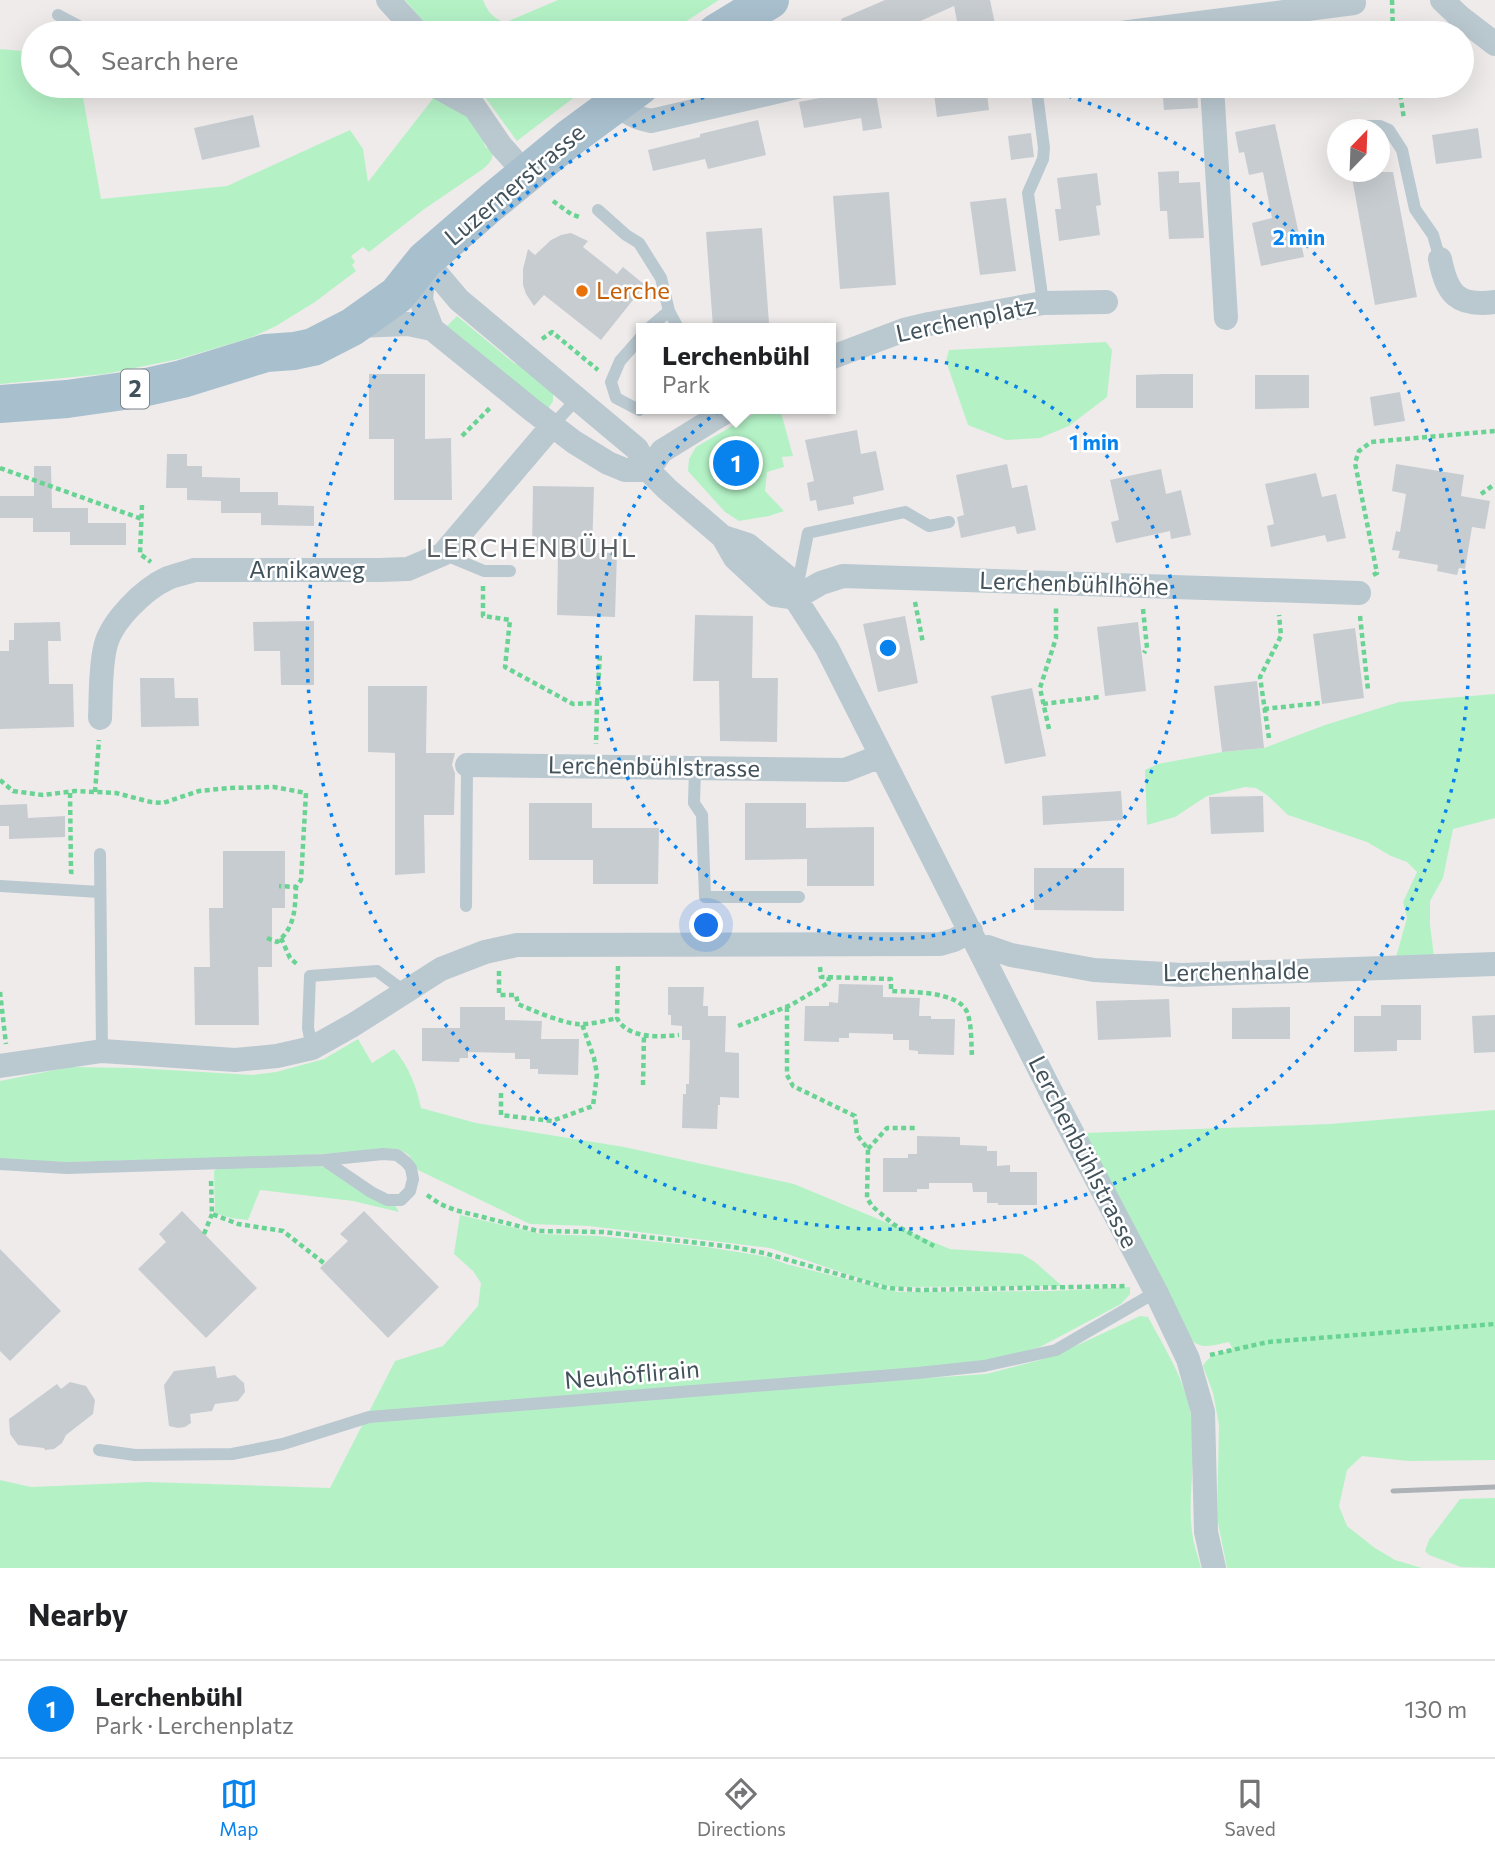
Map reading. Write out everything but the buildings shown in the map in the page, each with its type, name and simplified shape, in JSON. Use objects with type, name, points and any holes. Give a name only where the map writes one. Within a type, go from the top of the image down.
[{"type":"main road","points":[[736,21],[770,0]]},
{"type":"main road","name":"Luzernerstrasse","points":[[0,404],[67,399],[138,389],[266,354],[313,347],[352,327],[397,295],[425,260],[571,136],[624,98]]},
{"type":"main road","name":"Luzernerstrasse","points":[[266,354],[285,337],[335,309],[385,274],[425,260]]},
{"type":"street","points":[[388,0],[407,21]]},
{"type":"street","points":[[1442,0],[1465,21]]},
{"type":"street","points":[[1247,21],[1354,4]]},
{"type":"street","points":[[1474,28],[1495,44]]},
{"type":"street","points":[[468,98],[501,146],[526,174]]},
{"type":"street","points":[[628,98],[628,113],[638,119],[651,121],[750,98]]},
{"type":"street","points":[[1213,98],[1226,318]]},
{"type":"street","points":[[1440,259],[1449,291],[1467,302],[1495,302]]},
{"type":"street","points":[[425,260],[421,300],[432,329]]},
{"type":"street","points":[[425,260],[459,300],[637,449],[648,470],[723,537],[735,558],[775,595],[795,598]]},
{"type":"street","name":"Lerchenplatz","points":[[836,356],[904,330],[929,324],[1043,303],[1106,302]]},
{"type":"street","points":[[352,327],[408,324],[432,329],[552,426],[608,463],[625,470],[648,470]]},
{"type":"street","points":[[648,470],[662,451],[722,414]]},
{"type":"street","name":"Arnikaweg","points":[[100,718],[105,646],[113,627],[143,596],[167,579],[194,570],[408,569],[443,554],[552,426]]},
{"type":"street","name":"Lerchenbühlhöhe","points":[[795,598],[821,583],[843,576],[1362,595]]},
{"type":"street","name":"Lerchenbühlstrasse","points":[[795,598],[827,648],[975,940],[1112,1211],[1145,1289],[1188,1359],[1203,1412],[1206,1532],[1214,1568]]},
{"type":"street","name":"Lerchenbühlstrasse","points":[[467,765],[845,770],[881,756]]},
{"type":"street","points":[[3,1058],[102,1051],[234,1060],[277,1056],[312,1048],[441,969],[485,952],[517,946],[940,944],[954,940],[975,940]]},
{"type":"street","name":"Lerchenhalde","points":[[975,940],[1012,955],[1094,970],[1182,975],[1495,964]]},
{"type":"lane","points":[[58,15],[69,21]]},
{"type":"lane","points":[[444,98],[481,116]]},
{"type":"lane","points":[[1038,98],[1043,159],[1028,193],[1043,303]]},
{"type":"lane","points":[[1390,132],[1402,150],[1415,209],[1433,235],[1440,259]]},
{"type":"lane","points":[[598,210],[639,243],[660,278],[669,311],[675,323]]},
{"type":"lane","points":[[655,323],[669,311]]},
{"type":"lane","points":[[636,343],[620,361],[611,382],[616,398],[636,408]]},
{"type":"lane","points":[[552,426],[576,400]]},
{"type":"lane","points":[[795,598],[808,533],[905,512],[929,526],[949,522]]},
{"type":"lane","points":[[443,554],[484,571],[510,571]]},
{"type":"lane","points":[[466,906],[467,765]]},
{"type":"lane","points":[[695,768],[694,803],[702,815],[705,897],[799,897]]},
{"type":"lane","points":[[100,854],[102,1051]]},
{"type":"lane","points":[[0,886],[100,892]]},
{"type":"lane","points":[[312,1048],[308,1028],[310,976],[377,971],[404,991]]},
{"type":"lane","points":[[0,1164],[67,1168],[324,1160],[383,1154],[397,1156],[411,1168],[413,1178],[410,1191],[401,1200],[387,1200],[324,1160]]},
{"type":"lane","name":"Neuhöflirain","points":[[99,1450],[135,1455],[232,1454],[283,1444],[369,1418],[984,1366],[1056,1350],[1145,1289]]},
{"type":"path","points":[[1392,0],[1393,21]]},
{"type":"path","points":[[553,201],[570,214],[584,218],[598,210]]},
{"type":"path","points":[[533,345],[552,332],[611,382]]},
{"type":"path","points":[[462,436],[495,404]]},
{"type":"path","points":[[1368,690],[1362,595],[1377,573],[1355,463],[1359,451],[1371,442],[1495,431]]},
{"type":"path","points":[[0,468],[142,519]]},
{"type":"path","points":[[1481,494],[1495,484]]},
{"type":"path","points":[[142,505],[140,554],[155,566]]},
{"type":"path","points":[[483,592],[483,616],[509,620],[505,667],[573,704],[597,703]]},
{"type":"path","points":[[915,599],[923,643]]},
{"type":"path","points":[[1142,609],[1147,648],[1144,653]]},
{"type":"path","points":[[1269,738],[1260,677],[1281,636],[1280,619]]},
{"type":"path","points":[[1049,729],[1040,688],[1056,638],[1056,622]]},
{"type":"path","points":[[596,722],[600,654]]},
{"type":"path","points":[[1043,704],[1100,697]]},
{"type":"path","points":[[1264,709],[1320,703]]},
{"type":"path","points":[[95,792],[100,718]]},
{"type":"path","points":[[0,780],[13,791],[43,795],[75,791],[116,793],[163,803],[199,791],[228,788],[274,787],[306,793],[303,870],[296,887],[295,912],[286,934],[276,942],[267,938]]},
{"type":"path","points":[[69,793],[71,872],[79,872]]},
{"type":"path","points":[[279,886],[296,887]]},
{"type":"path","points":[[281,938],[290,958],[310,976]]},
{"type":"path","points":[[618,963],[619,1024],[656,1037],[679,1035]]},
{"type":"path","points":[[499,970],[499,995],[516,995],[518,1004],[578,1024],[617,1018]]},
{"type":"path","points":[[820,976],[891,979],[891,991],[923,992],[955,999],[962,1004],[969,1020],[972,1056]]},
{"type":"path","points":[[738,1026],[787,1007],[828,983],[829,977]]},
{"type":"path","points":[[0,992],[3,1058]]},
{"type":"path","points":[[787,1007],[787,1074],[793,1086],[855,1116],[857,1135],[868,1149]]},
{"type":"path","points":[[500,1093],[502,1115],[552,1121],[593,1106],[597,1074],[582,1024]]},
{"type":"path","points":[[643,1085],[644,1034]]},
{"type":"path","points":[[917,1128],[887,1128],[868,1149],[866,1198],[893,1224],[934,1246]]},
{"type":"path","points":[[204,1234],[212,1214],[211,1163]]},
{"type":"path","points":[[411,1185],[448,1207],[538,1231],[603,1232],[733,1247],[764,1253],[887,1288],[1145,1289]]},
{"type":"path","points":[[212,1214],[238,1224],[282,1231],[325,1264]]},
{"type":"path","points":[[1188,1359],[1268,1342],[1495,1324]]},
{"type":"green space","points":[[405,0],[483,0],[492,14],[503,21],[423,21]]},
{"type":"green space","points":[[558,0],[719,0],[687,21],[508,21]]},
{"type":"green space","points":[[0,49],[21,51],[21,98],[83,98],[101,199],[227,186],[350,130],[363,149],[368,182],[433,98],[438,98],[465,115],[488,141],[484,143],[486,148],[491,146],[492,157],[483,169],[423,210],[369,252],[363,247],[351,256],[356,271],[315,302],[276,326],[250,338],[179,359],[105,374],[0,384]]},
{"type":"green space","points":[[486,98],[573,98],[517,141]]},
{"type":"green space","points":[[457,316],[514,363],[530,370],[553,393],[553,401],[548,409],[447,326]]},
{"type":"green space","points":[[1106,342],[1112,350],[1107,397],[1069,426],[1040,438],[1006,440],[968,425],[946,361],[949,350]]},
{"type":"green space","points":[[753,414],[781,414],[793,456],[782,457],[784,467],[767,472],[765,491],[784,511],[739,521],[725,512],[688,471],[689,459],[696,447]]},
{"type":"green space","points":[[1495,694],[1495,818],[1453,829],[1443,878],[1430,901],[1434,957],[1396,957],[1407,918],[1403,902],[1417,872],[1407,862],[1367,842],[1288,815],[1256,788],[1245,787],[1207,796],[1175,817],[1147,825],[1145,770],[1158,764],[1222,752],[1264,748],[1399,702]]},
{"type":"green space","points":[[358,1039],[372,1063],[394,1049],[411,1077],[421,1108],[476,1123],[624,1147],[794,1184],[950,1249],[1022,1254],[1062,1286],[897,1287],[876,1284],[770,1248],[589,1226],[530,1224],[418,1170],[409,1155],[398,1149],[291,1156],[69,1162],[0,1160],[0,1081],[70,1067],[252,1075],[276,1072],[324,1059]]},
{"type":"green space","points":[[1495,1110],[1495,1460],[1408,1461],[1362,1456],[1347,1470],[1339,1506],[1347,1526],[1395,1560],[1422,1568],[1227,1568],[1217,1518],[1219,1425],[1213,1393],[1203,1366],[1212,1357],[1233,1349],[1229,1342],[1203,1346],[1189,1338],[1085,1133],[1330,1124]]},
{"type":"green space","points":[[319,1166],[395,1205],[399,1212],[353,1201],[260,1190],[248,1220],[215,1213],[214,1171],[217,1168]]},
{"type":"green space","points":[[460,1215],[541,1234],[599,1236],[707,1247],[768,1257],[898,1292],[1052,1291],[1130,1287],[1130,1294],[1121,1304],[1040,1347],[993,1360],[883,1381],[986,1374],[1040,1360],[1140,1316],[1148,1317],[1175,1367],[1190,1408],[1193,1436],[1191,1517],[1193,1540],[1201,1568],[0,1568],[0,1480],[31,1487],[147,1482],[330,1488],[395,1361],[443,1346],[478,1306],[481,1283],[473,1271],[454,1254]]},
{"type":"green space","points":[[1495,1498],[1495,1568],[1461,1567],[1425,1551],[1429,1540],[1460,1499]]},
{"type":"railway","points":[[1393,1491],[1495,1487]]},
{"type":"place","name":"Lerche","points":[[582,291]]},
{"type":"place","name":"Lerchenbühl","points":[[736,463]]},
{"type":"district","name":"LERCHENBÜHL","points":[[532,548]]}]
